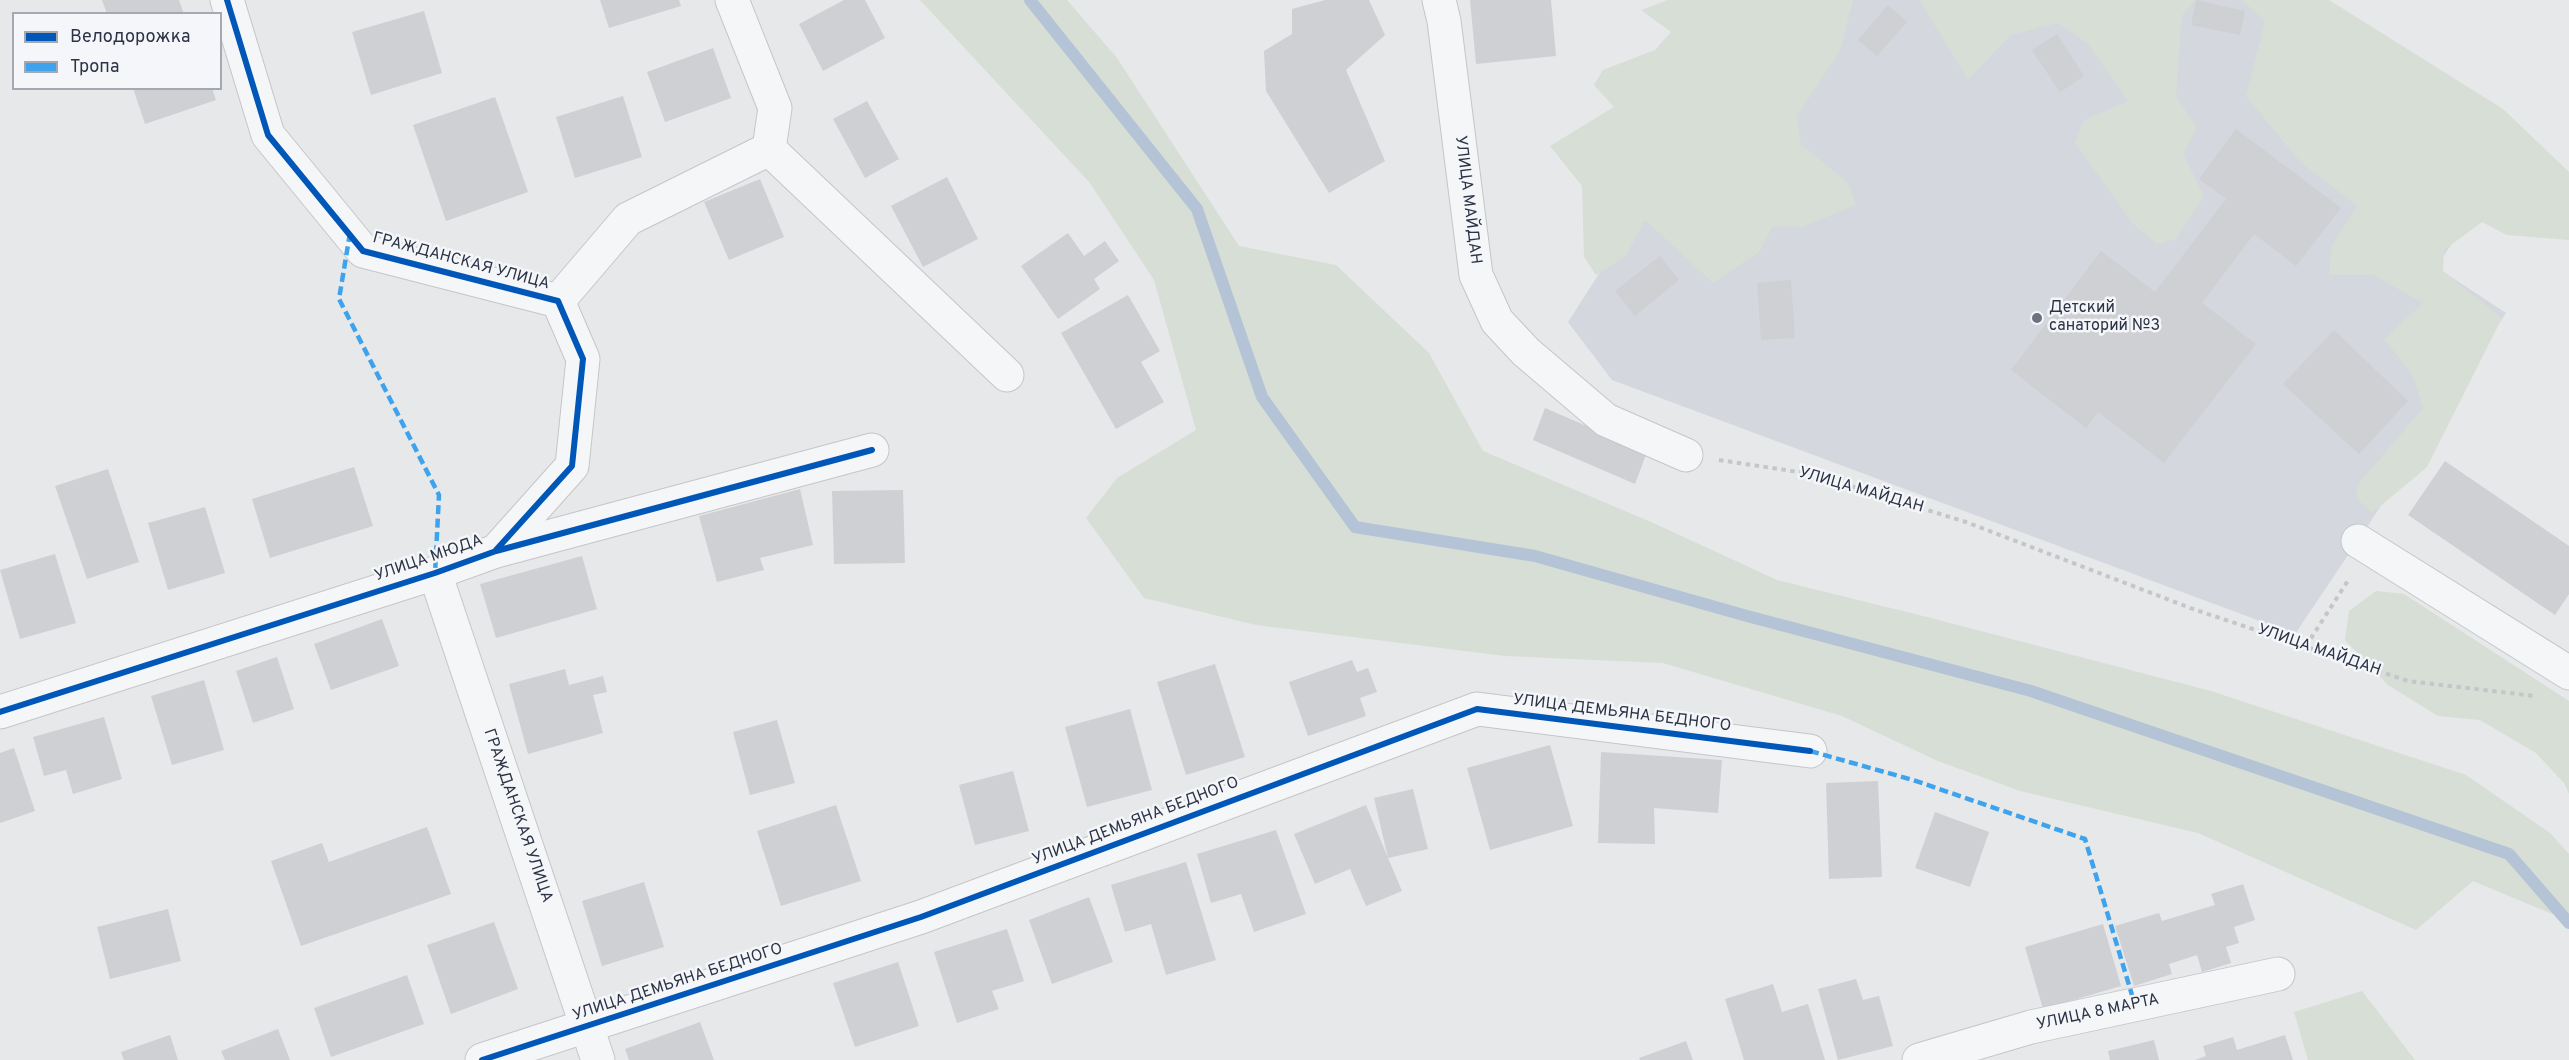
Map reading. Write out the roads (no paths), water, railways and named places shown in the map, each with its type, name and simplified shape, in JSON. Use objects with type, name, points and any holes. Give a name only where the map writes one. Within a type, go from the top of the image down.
[{"type":"street","name":"ГРАЖДАНСКАЯ УЛИЦА","points":[[227,0],[268,135],[363,251],[558,302],[583,359],[572,466],[496,551]]},
{"type":"street","points":[[732,0],[775,108],[769,149]]},
{"type":"street","name":"УЛИЦА МАЙДАН","points":[[1439,0],[1444,21],[1476,274],[1497,321],[1526,352],[1606,420],[1686,454]]},
{"type":"street","points":[[558,302],[628,219],[769,149]]},
{"type":"street","points":[[769,149],[1006,375]]},
{"type":"street","name":"УЛИЦА МЮДА","points":[[0,712],[435,573],[496,551],[872,450]]},
{"type":"street","points":[[2363,544],[2569,673]]},
{"type":"street","name":"ГРАЖДАНСКАЯ УЛИЦА","points":[[435,573],[598,1060]]},
{"type":"street","name":"УЛИЦА ДЕМЬЯНА БЕДНОГО","points":[[482,1060],[921,917],[1477,708],[1810,751]]},
{"type":"street","name":"УЛИЦА 8 МАРТА","points":[[1919,1060],[2031,1027],[2278,974]]},
{"type":"waterway","points":[[1030,0],[1197,209],[1262,397],[1355,527],[1535,556],[1747,616],[2031,691],[2509,854],[2569,923]]},
{"type":"place","name":"Детский санаторий №3","points":[[2037,318]]}]
